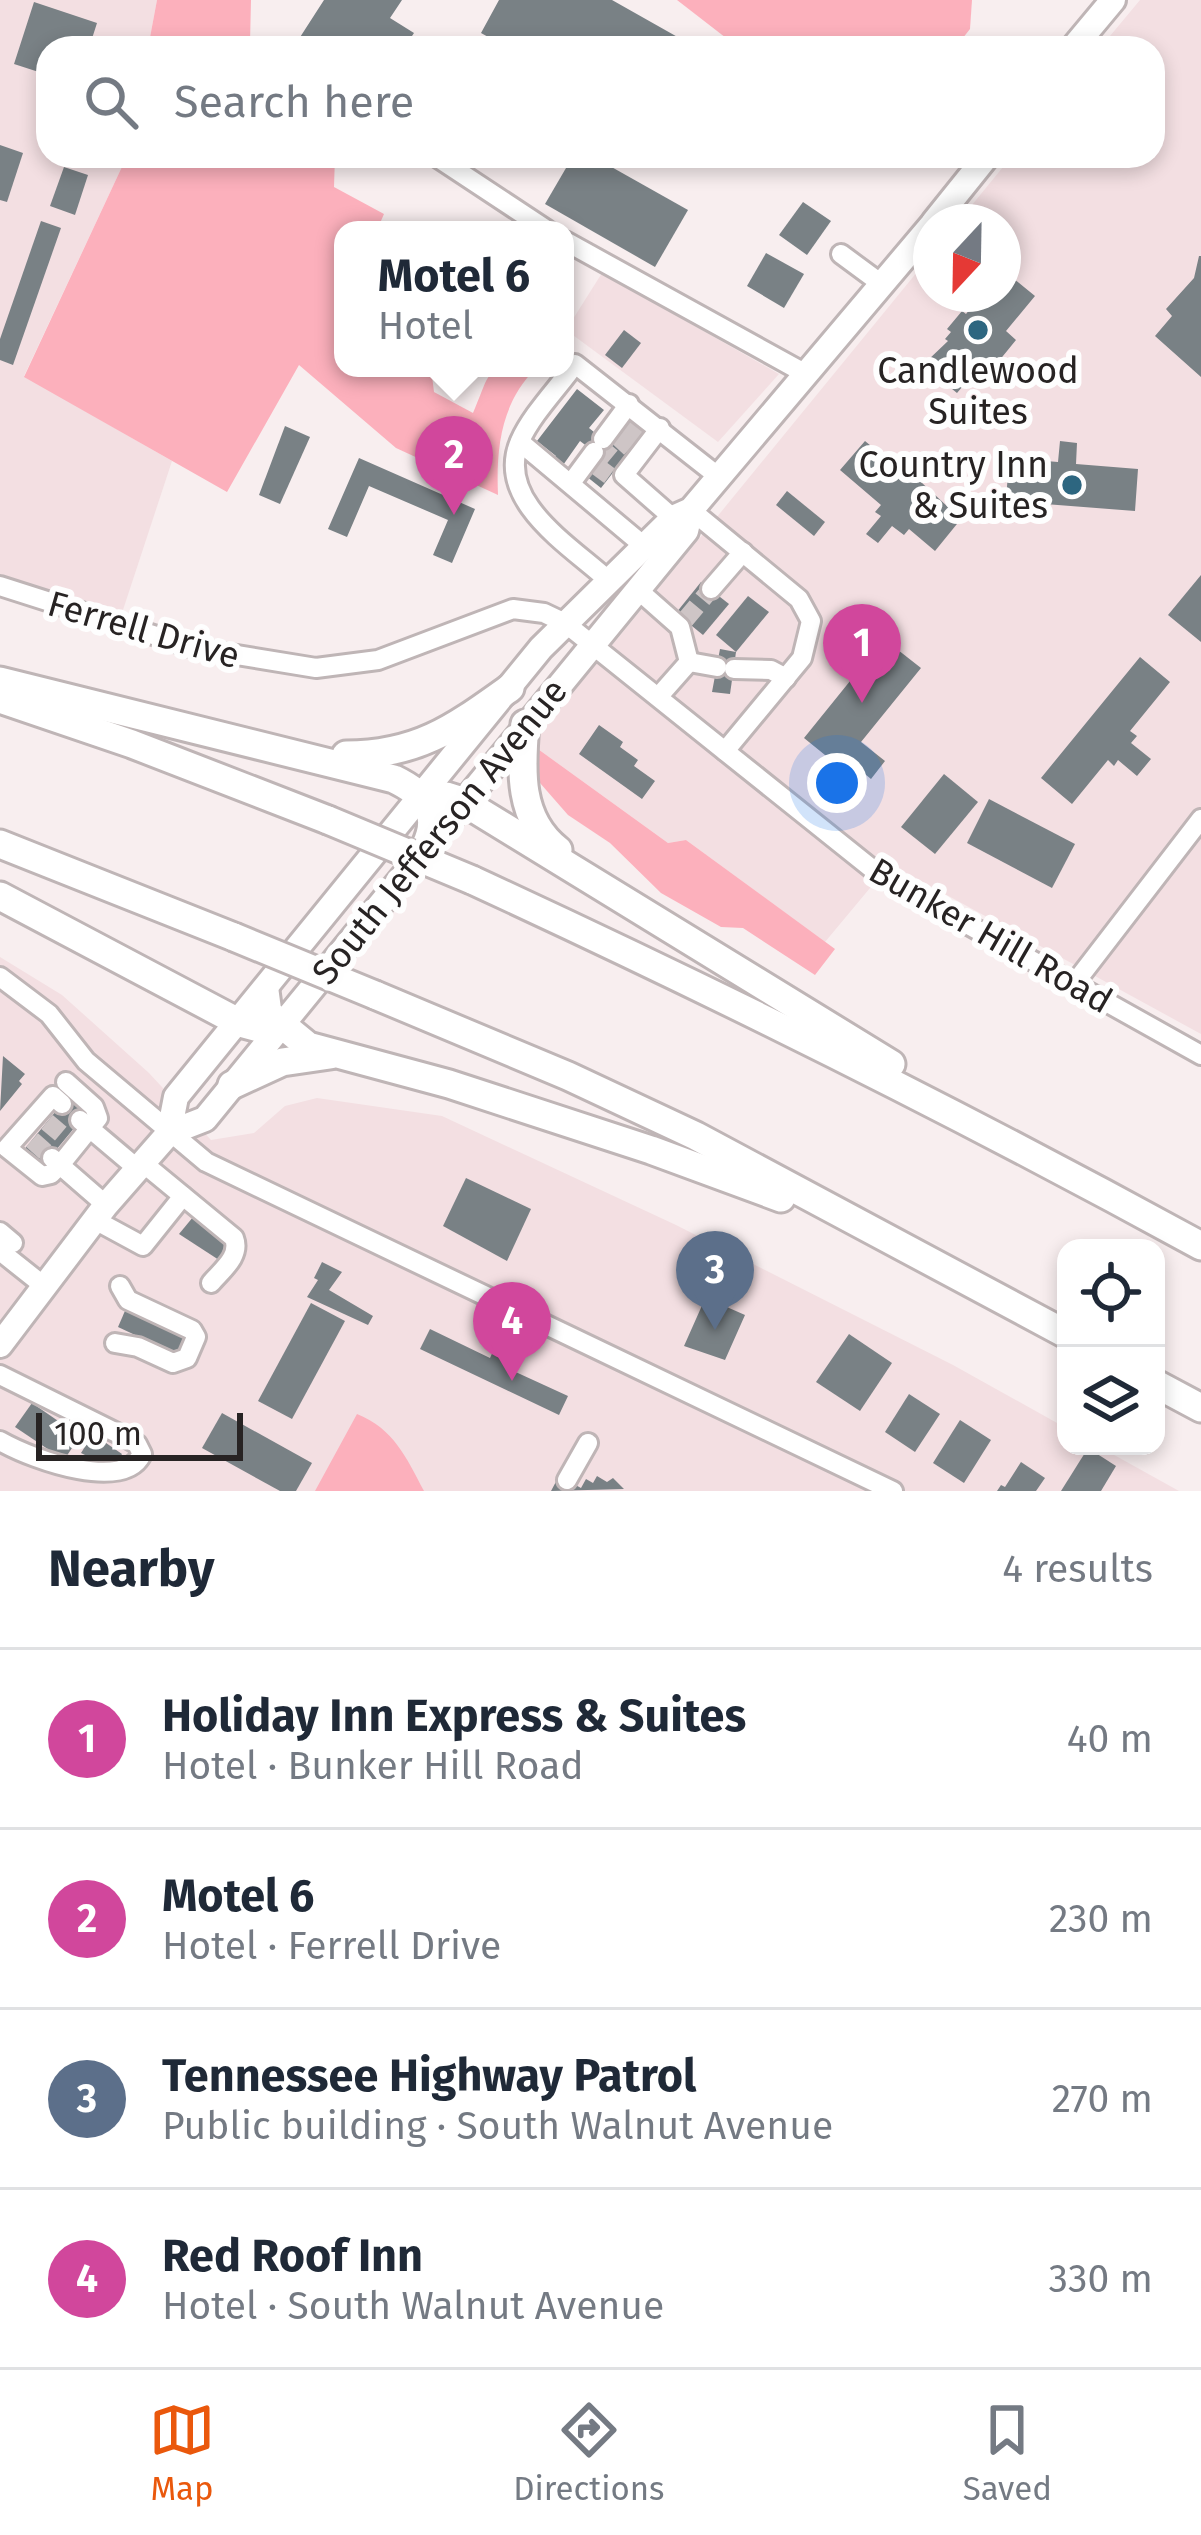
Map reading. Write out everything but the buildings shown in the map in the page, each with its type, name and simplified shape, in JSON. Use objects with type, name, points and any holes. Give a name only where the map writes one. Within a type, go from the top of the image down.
[{"type":"highway","points":[[0,681],[380,774],[422,796],[462,801],[1069,1173]]},
{"type":"highway","points":[[277,748],[378,755],[416,746],[447,733],[510,688]]},
{"type":"highway","points":[[0,699],[132,743],[472,880],[689,980],[1069,1173],[1201,1246]]},
{"type":"highway","points":[[525,724],[522,784],[528,809],[547,842],[599,882]]},
{"type":"highway","points":[[422,796],[433,812],[425,847]]},
{"type":"highway","points":[[0,844],[568,1076],[696,1136],[1057,1329]]},
{"type":"highway","points":[[0,896],[240,1022],[263,1029],[279,1025]]},
{"type":"highway","points":[[265,992],[268,1013],[308,1046],[651,1150],[922,1255]]},
{"type":"highway","points":[[232,1085],[282,1062],[342,1054]]},
{"type":"highway","points":[[1165,1389],[1201,1408]]},
{"type":"main road","points":[[1083,36],[1113,0]]},
{"type":"main road","name":"South Jefferson Avenue","points":[[949,204],[977,168]]},
{"type":"main road","name":"South Jefferson Avenue","points":[[169,1133],[176,1097],[510,688],[566,623],[719,477],[913,248]]},
{"type":"main road","name":"South Jefferson Avenue","points":[[0,1346],[169,1133],[205,1119],[686,531],[682,514]]},
{"type":"street","points":[[453,168],[533,221]]},
{"type":"street","points":[[574,246],[806,374]]},
{"type":"street","points":[[841,254],[883,285]]},
{"type":"street","points":[[574,365],[621,446],[682,514],[743,552],[799,599],[811,621],[802,658],[725,751]]},
{"type":"street","points":[[566,377],[520,442],[515,477],[523,502],[609,581]]},
{"type":"street","points":[[520,442],[644,546]]},
{"type":"street","points":[[621,446],[719,477]]},
{"type":"street","points":[[571,483],[621,446]]},
{"type":"street","points":[[711,589],[743,552]]},
{"type":"street","name":"Ferrell Drive","points":[[0,586],[194,649],[316,668],[378,660],[513,608],[566,623]]},
{"type":"street","points":[[637,589],[682,624],[689,662]]},
{"type":"street","name":"Bunker Hill Road","points":[[566,623],[881,876],[1201,1055]]},
{"type":"street","points":[[689,662],[771,670],[786,678]]},
{"type":"street","points":[[659,696],[689,662]]},
{"type":"street","points":[[1074,984],[1201,819]]},
{"type":"street","points":[[0,977],[49,1014],[86,1061],[206,1162],[893,1491]]},
{"type":"street","points":[[60,1094],[98,1112],[55,1161],[51,1174],[35,1173],[7,1148],[26,1136],[86,1061]]},
{"type":"street","points":[[86,1125],[234,1238],[233,1257],[211,1283]]},
{"type":"street","points":[[55,1161],[101,1213],[143,1246],[183,1196]]},
{"type":"street","points":[[4,1242],[44,1286]]},
{"type":"street","points":[[115,1343],[138,1347],[173,1364],[187,1358],[196,1337],[192,1330],[128,1300],[120,1286]]},
{"type":"street","points":[[0,1375],[136,1444],[142,1454],[138,1471],[125,1484],[108,1488],[86,1484],[0,1442]]},
{"type":"street","points":[[567,1480],[588,1443]]},
{"type":"shaded area","points":[[0,0],[157,0],[150,36],[36,36],[36,168],[121,168],[24,376],[172,461],[120,619],[0,579]]},
{"type":"shaded area","points":[[157,0],[251,0],[250,36],[150,36]]},
{"type":"shaded area","points":[[677,0],[972,0],[970,29],[964,36],[724,36]]},
{"type":"shaded area","points":[[1140,0],[1201,0],[1201,1034],[890,864],[825,942],[686,840],[668,843],[531,744],[542,721],[618,638],[913,277],[913,312],[1021,312],[1021,204],[973,204],[1002,168],[1165,168],[1165,36],[1110,36]]},
{"type":"shaded area","points":[[121,168],[335,168],[334,187],[384,214],[381,221],[334,221],[334,377],[432,377],[434,392],[473,413],[489,377],[528,377],[503,427],[498,495],[396,448],[299,365],[227,492],[24,377]]},
{"type":"shaded area","points":[[602,273],[779,374],[718,442],[574,336],[574,317]]},
{"type":"shaded area","points":[[531,744],[668,843],[686,840],[835,949],[815,975],[743,928],[721,927],[661,893],[610,843],[568,815],[533,775]]},
{"type":"shaded area","points":[[0,957],[62,995],[149,1073],[211,1140],[254,1133],[285,1106],[317,1098],[442,1116],[676,1225],[953,1365],[1057,1423],[1057,1455],[1114,1455],[1179,1491],[0,1491]]},
{"type":"shaded area","points":[[357,1414],[390,1436],[424,1491],[315,1491]]},
{"type":"tunnel","points":[[626,425],[642,436]]},
{"type":"tunnel","points":[[617,436],[631,449]]},
{"type":"tunnel","points":[[598,446],[620,464]]},
{"type":"tunnel","points":[[595,465],[610,476]]},
{"type":"tunnel","points":[[685,620],[711,589]]},
{"type":"tunnel","points":[[47,1122],[66,1138]]},
{"type":"tunnel","points":[[32,1140],[50,1156]]},
{"type":"place","name":"Candlewood Suites","points":[[978,330]]},
{"type":"place","name":"Country Inn & Suites","points":[[1072,485]]},
{"type":"place","name":"Motel 6","points":[[454,515]]},
{"type":"place","name":"Holiday Inn Express & Suites","points":[[862,703]]},
{"type":"place","name":"Tennessee Highway Patrol","points":[[715,1330]]},
{"type":"place","name":"Red Roof Inn","points":[[512,1381]]}]
